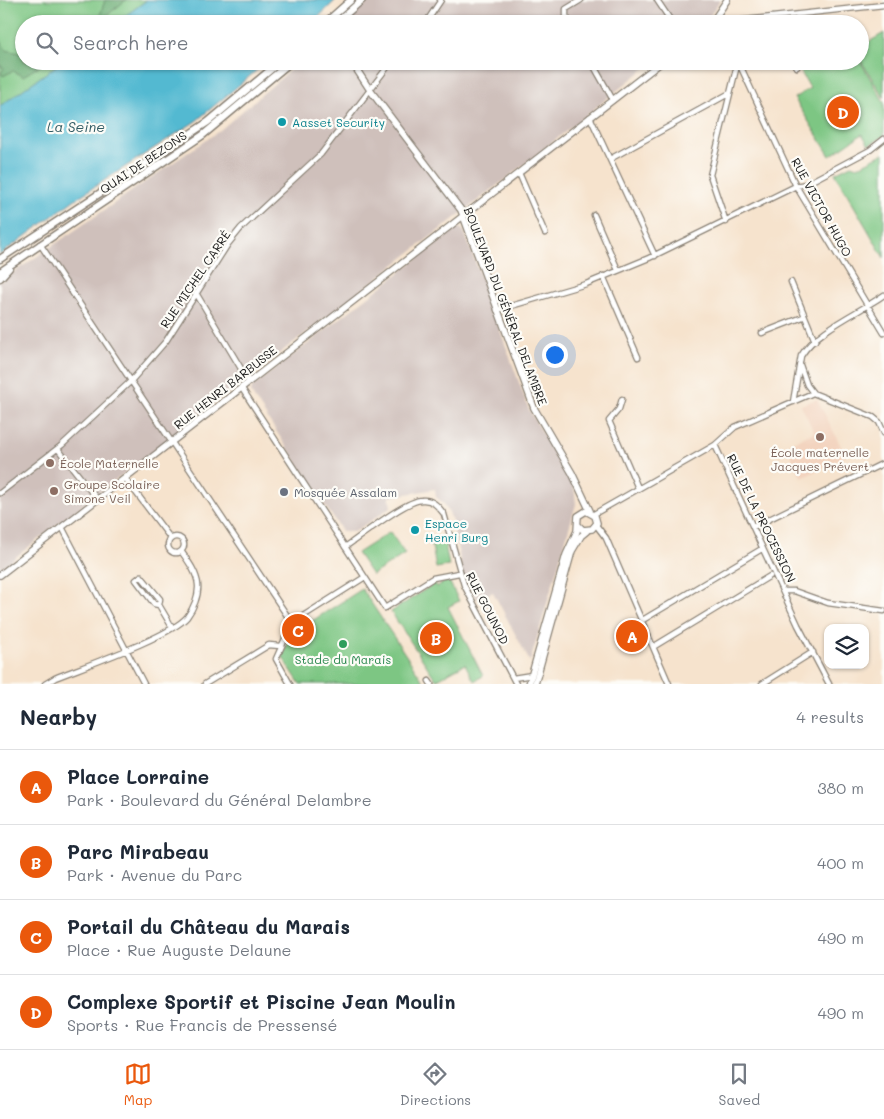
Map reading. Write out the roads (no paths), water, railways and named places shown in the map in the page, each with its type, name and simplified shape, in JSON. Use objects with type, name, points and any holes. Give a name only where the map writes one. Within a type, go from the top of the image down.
[{"type":"main road","points":[[336,15],[351,0]]},
{"type":"main road","points":[[340,15],[362,0]]},
{"type":"main road","name":"QUAI DE BEZONS","points":[[0,259],[50,224],[208,122],[270,70]]},
{"type":"main road","name":"QUAI DE BEZONS","points":[[0,272],[209,131],[281,70]]},
{"type":"main road","points":[[20,245],[40,244],[50,224]]},
{"type":"main road","points":[[0,278],[11,264]]},
{"type":"street","points":[[431,15],[441,0]]},
{"type":"street","points":[[566,15],[566,9],[581,0]]},
{"type":"street","points":[[657,0],[667,15]]},
{"type":"street","points":[[719,15],[727,0]]},
{"type":"street","points":[[785,15],[881,3]]},
{"type":"street","name":"BOULEVARD DU GÉNÉRAL DELAMBRE","points":[[357,70],[463,216],[534,408],[592,512]]},
{"type":"street","name":"RUE MICHEL CARRÉ","points":[[0,493],[58,449],[130,381],[166,341],[196,292],[241,228],[321,154],[385,70]]},
{"type":"street","points":[[596,70],[613,100]]},
{"type":"street","name":"RUE HENRI BARBUSSE","points":[[0,575],[651,70]]},
{"type":"street","points":[[726,222],[710,175],[736,70]]},
{"type":"street","name":"RUE VICTOR HUGO","points":[[742,70],[796,186],[884,332]]},
{"type":"street","points":[[610,159],[730,93]]},
{"type":"street","points":[[590,117],[655,256]]},
{"type":"street","points":[[497,310],[603,276],[655,256],[796,186],[806,184],[870,150],[884,139]]},
{"type":"street","points":[[519,173],[545,233]]},
{"type":"street","points":[[594,215],[618,270]]},
{"type":"street","points":[[40,244],[292,623]]},
{"type":"street","points":[[603,276],[638,357]]},
{"type":"street","points":[[791,282],[803,317],[815,341]]},
{"type":"street","points":[[196,292],[249,382]]},
{"type":"street","points":[[792,402],[805,350],[815,341],[884,296]]},
{"type":"street","points":[[762,333],[803,317]]},
{"type":"street","points":[[800,366],[807,386],[813,393],[873,417],[879,422],[884,433]]},
{"type":"street","points":[[241,388],[385,608],[433,578],[459,573]]},
{"type":"street","points":[[529,684],[566,555],[578,525],[577,518],[581,513],[592,512],[715,445],[735,427],[813,393]]},
{"type":"street","points":[[622,399],[619,409],[609,421],[638,488]]},
{"type":"street","name":"RUE DE LA PROCESSION","points":[[715,445],[753,526],[773,575],[784,591],[794,591],[828,602],[884,610]]},
{"type":"street","points":[[58,449],[97,500]]},
{"type":"street","points":[[753,526],[884,463]]},
{"type":"street","points":[[125,478],[171,539]]},
{"type":"street","name":"BOULEVARD DU GÉNÉRAL DELAMBRE","points":[[580,491],[581,513]]},
{"type":"street","name":"RUE GOUNOD","points":[[345,547],[414,501],[431,501],[444,514],[459,573],[516,684]]},
{"type":"street","points":[[592,512],[597,520],[596,525],[606,538],[669,684]]},
{"type":"street","points":[[578,525],[600,532]]},
{"type":"street","points":[[535,684],[570,558],[579,538],[596,525]]},
{"type":"street","points":[[62,527],[144,684]]},
{"type":"street","points":[[171,539],[177,538],[182,541],[183,548],[181,551]]},
{"type":"street","points":[[171,539],[168,545],[169,549],[176,553],[181,551]]},
{"type":"street","points":[[641,621],[761,549]]},
{"type":"street","points":[[45,684],[55,678],[125,650],[186,618],[196,601],[198,585],[191,566],[181,551]]},
{"type":"street","points":[[653,647],[773,575]]},
{"type":"street","points":[[159,605],[154,604],[136,580],[141,576],[160,600],[159,605],[172,627]]},
{"type":"street","points":[[290,684],[276,659],[280,646],[292,623],[365,577]]},
{"type":"street","points":[[784,591],[829,684]]},
{"type":"street","points":[[205,684],[269,645],[280,646]]},
{"type":"street","points":[[762,684],[813,652]]},
{"type":"street","points":[[513,678],[532,675]]},
{"type":"water","points":[[147,0],[336,0],[320,15],[126,15]]},
{"type":"water","name":"La Seine","points":[[50,70],[257,70],[196,121],[74,200],[0,255],[0,106]]},
{"type":"place","name":"Complexe Sportif et Piscine Jean Moulin","points":[[843,112]]},
{"type":"place","name":"Aasset Security","points":[[282,122]]},
{"type":"place","name":"École maternelle Jacques Prévert","points":[[820,437]]},
{"type":"place","name":"École Maternelle","points":[[50,463]]},
{"type":"place","name":"Groupe Scolaire Simone Veil","points":[[54,491]]},
{"type":"place","name":"Mosquée Assalam","points":[[284,492]]},
{"type":"place","name":"Espace Henri Burg","points":[[415,530]]},
{"type":"place","name":"Portail du Château du Marais","points":[[298,630]]},
{"type":"place","name":"Place Lorraine","points":[[632,636]]},
{"type":"place","name":"Parc Mirabeau","points":[[436,638]]},
{"type":"place","name":"Stade du Marais","points":[[343,644]]}]
